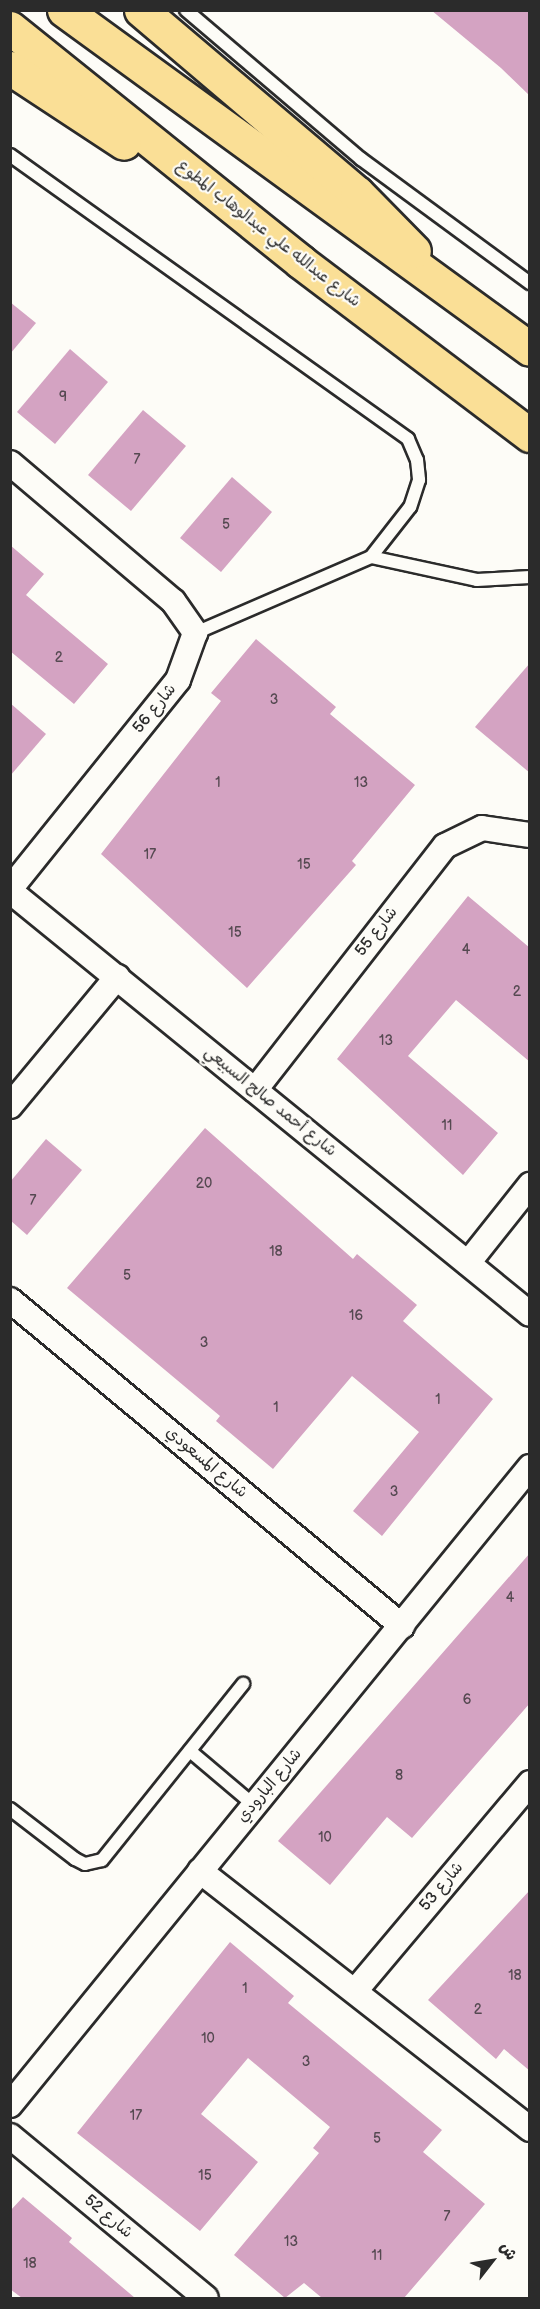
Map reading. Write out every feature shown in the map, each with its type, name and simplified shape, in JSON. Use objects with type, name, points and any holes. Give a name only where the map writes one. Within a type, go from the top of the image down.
[{"type":"main road","points":[[64,10],[459,302],[530,349]]},
{"type":"main road","points":[[141,10],[357,193],[459,302]]},
{"type":"main road","name":"شارع عبدالله علي عبدالوهاب المطوع","points":[[10,28],[301,262],[530,435]]},
{"type":"main road","points":[[10,68],[301,262]]},
{"type":"street","points":[[10,464],[173,601],[195,633]]},
{"type":"street","name":"شارع 56","points":[[10,890],[178,680],[195,633]]},
{"type":"street","name":"شارع 55","points":[[255,1090],[445,846],[483,828],[530,835]]},
{"type":"street","name":"شارع أحمد صالح السبيعي","points":[[10,890],[530,1314]]},
{"type":"street","points":[[10,1106],[117,977]]},
{"type":"street","points":[[468,1263],[530,1185]]},
{"type":"street","name":"شارع المسعودي","points":[[10,1300],[402,1626]]},
{"type":"street","name":"شارع البارودي","points":[[10,2104],[530,1467]]},
{"type":"street","name":"شارع 53","points":[[356,1990],[530,1783]]},
{"type":"street","points":[[200,1870],[356,1990],[530,2129]]},
{"type":"street","name":"شارع 52","points":[[10,2136],[206,2298]]},
{"type":"lane","points":[[186,10],[361,159],[530,283]]},
{"type":"lane","points":[[10,155],[408,439],[419,480],[410,507],[372,557],[195,633]]},
{"type":"lane","points":[[372,557],[477,580],[530,577]]},
{"type":"lane","points":[[10,1809],[75,1859],[92,1864],[108,1854],[243,1684]]},
{"type":"lane","points":[[190,1751],[254,1805]]},
{"type":"building","points":[[431,10],[530,10],[530,96],[501,68]]},
{"type":"building","points":[[10,302],[36,323],[10,354]]},
{"type":"building","points":[[70,349],[108,382],[55,444],[17,412]]},
{"type":"building","points":[[143,410],[186,446],[131,511],[88,475]]},
{"type":"building","points":[[232,477],[272,512],[221,572],[180,538]]},
{"type":"building","points":[[10,545],[44,574],[26,595],[108,664],[74,704],[10,651]]},
{"type":"building","points":[[256,639],[336,707],[330,714],[415,785],[352,861],[356,865],[247,988],[101,854],[221,701],[211,693]]},
{"type":"building","points":[[530,663],[530,773],[475,727]]},
{"type":"building","points":[[10,703],[46,734],[10,776]]},
{"type":"building","points":[[468,896],[530,948],[530,1062],[456,1000],[408,1056],[498,1133],[463,1175],[337,1059]]},
{"type":"building","points":[[205,1128],[353,1259],[357,1254],[417,1305],[403,1321],[493,1399],[382,1536],[353,1511],[419,1432],[352,1376],[273,1469],[216,1421],[220,1416],[67,1288]]},
{"type":"building","points":[[46,1139],[82,1170],[27,1235],[10,1220],[10,1182]]},
{"type":"building","points":[[530,1553],[530,1703],[412,1838],[387,1817],[330,1885],[278,1841]]},
{"type":"building","points":[[530,1890],[530,2071],[504,2049],[496,2059],[428,2000]]},
{"type":"building","points":[[230,1942],[294,1996],[288,2003],[442,2130],[423,2152],[485,2204],[404,2298],[322,2298],[304,2283],[285,2298],[234,2255],[319,2153],[313,2148],[330,2127],[248,2058],[201,2114],[258,2162],[200,2231],[77,2133]]},
{"type":"building","points":[[23,2197],[72,2238],[69,2242],[135,2298],[22,2298],[10,2289],[10,2211]]}]
